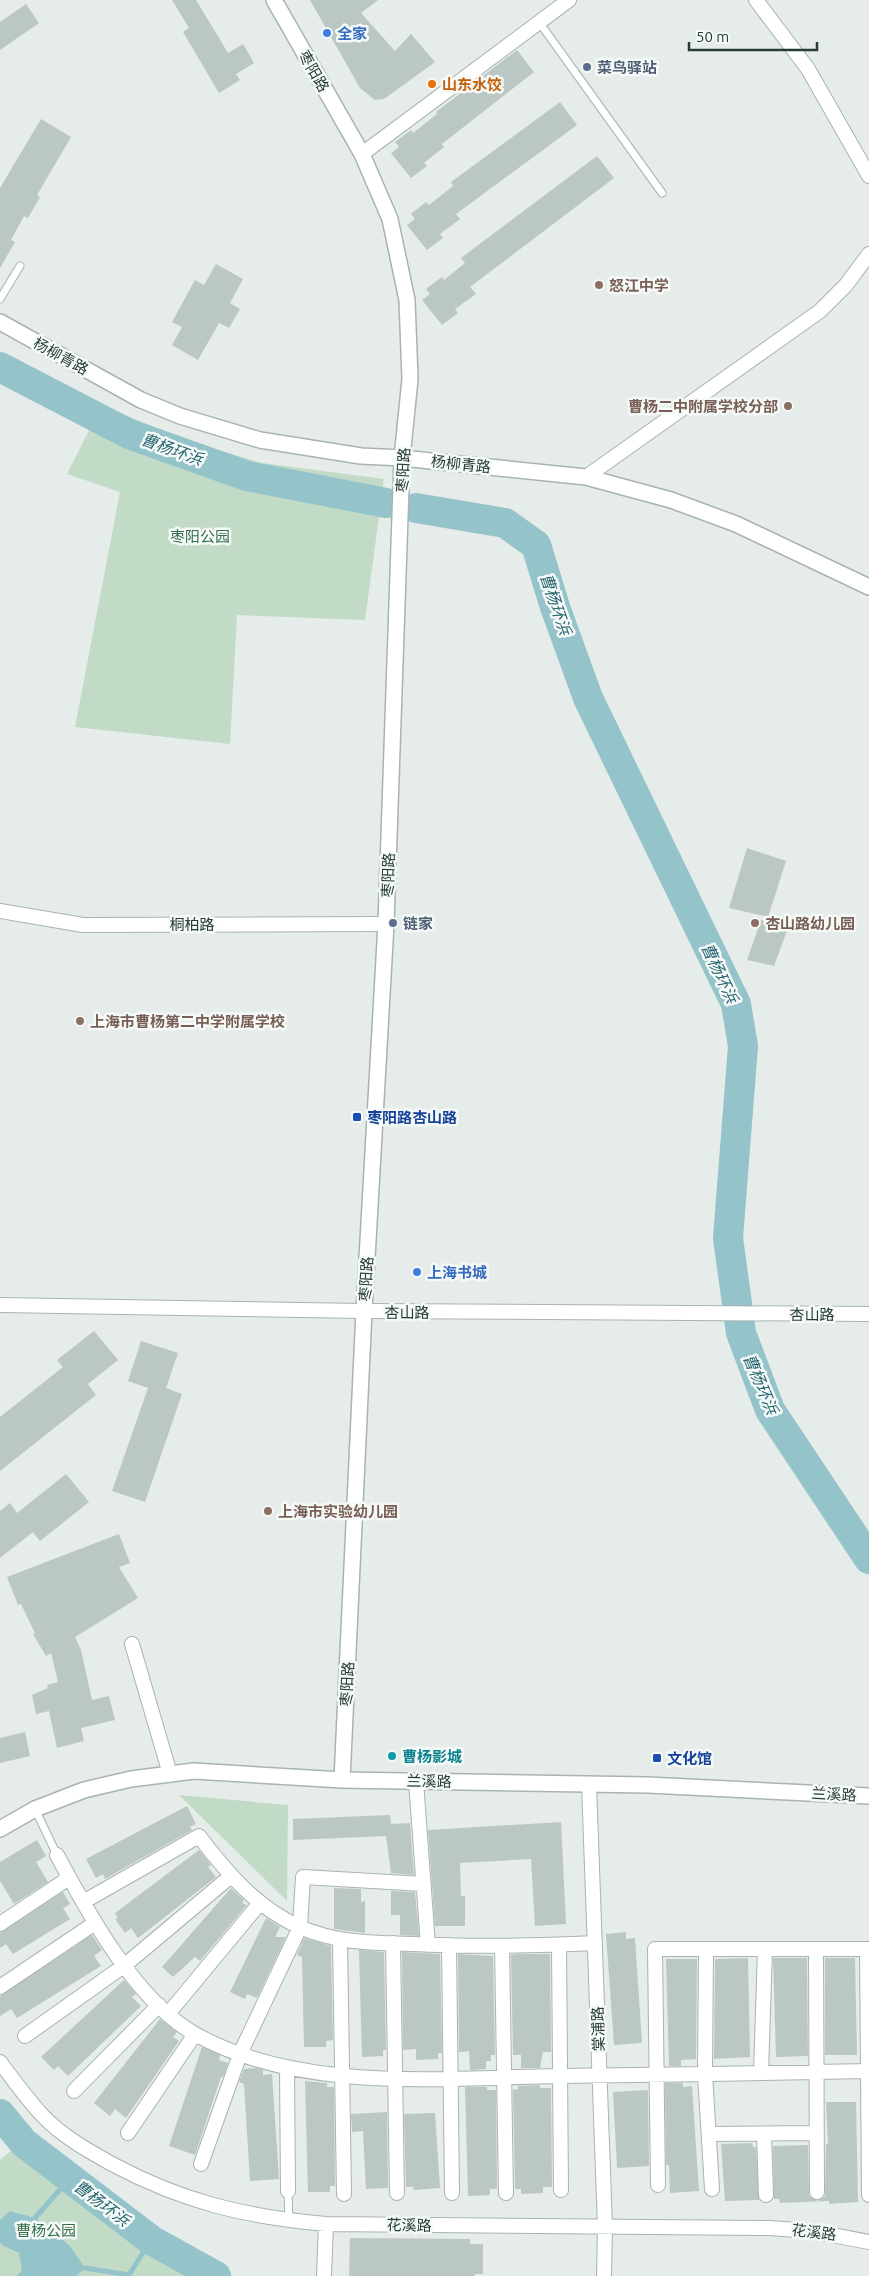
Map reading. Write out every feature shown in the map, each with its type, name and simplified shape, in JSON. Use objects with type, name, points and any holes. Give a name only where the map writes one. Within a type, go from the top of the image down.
[{"type":"street","name":"枣阳路","points":[[274,0],[362,154],[390,219],[407,300],[410,379],[402,458],[386,924],[364,1311],[342,1780]]},
{"type":"street","points":[[362,154],[569,0]]},
{"type":"street","points":[[756,0],[808,69],[869,176]]},
{"type":"street","points":[[586,477],[820,311],[846,285],[869,254]]},
{"type":"street","name":"杨柳青路","points":[[0,322],[141,400],[180,416],[260,440],[361,456],[402,458],[586,477],[671,500],[736,524],[869,587]]},
{"type":"street","name":"桐柏路","points":[[0,911],[83,925],[386,924]]},
{"type":"street","name":"杏山路","points":[[0,1305],[364,1311],[869,1314]]},
{"type":"street","points":[[132,1644],[170,1774]]},
{"type":"street","name":"兰溪路","points":[[0,1829],[35,1809],[84,1790],[130,1779],[194,1771],[342,1780],[589,1784],[869,1796]]},
{"type":"street","points":[[416,1781],[428,1945]]},
{"type":"street","name":"棠浦路","points":[[589,1784],[605,2227],[604,2276]]},
{"type":"street","points":[[83,1902],[200,1836],[231,1876],[260,1903],[300,1927],[340,1940],[428,1945],[502,1946],[595,1943]]},
{"type":"street","points":[[57,1855],[95,1923],[125,1965],[163,2010],[195,2034],[240,2054],[287,2068],[342,2075],[395,2078],[868,2071]]},
{"type":"street","points":[[25,2036],[125,1965],[231,1876]]},
{"type":"street","points":[[201,2164],[240,2054],[300,1927],[303,1877],[424,1884]]},
{"type":"street","points":[[0,1924],[70,1878]]},
{"type":"street","points":[[74,2091],[163,2010],[260,1903]]},
{"type":"street","points":[[0,1987],[95,1923]]},
{"type":"street","points":[[340,1940],[344,2194]]},
{"type":"street","points":[[393,1943],[397,2193]]},
{"type":"street","points":[[559,1944],[561,2190]]},
{"type":"street","points":[[449,1945],[452,2193]]},
{"type":"street","points":[[502,1946],[506,2193]]},
{"type":"street","points":[[658,2184],[655,1949],[868,1949],[869,2194]]},
{"type":"street","points":[[706,1949],[704,2074],[712,2189]]},
{"type":"street","points":[[761,2073],[765,1949]]},
{"type":"street","points":[[816,1949],[816,2192]]},
{"type":"street","points":[[128,2133],[195,2034]]},
{"type":"street","name":"花溪路","points":[[0,2062],[44,2117],[71,2140],[155,2186],[215,2207],[289,2221],[326,2224],[769,2228],[811,2231],[869,2242]]},
{"type":"street","points":[[287,2068],[288,2191]]},
{"type":"street","points":[[708,2134],[816,2133]]},
{"type":"street","points":[[764,2134],[766,2195]]},
{"type":"street","points":[[324,2276],[326,2224]]},
{"type":"lane","points":[[539,22],[662,193]]},
{"type":"lane","points":[[0,300],[20,266]]},
{"type":"lane","points":[[35,1809],[57,1855]]},
{"type":"lane","points":[[288,2191],[289,2221]]},
{"type":"green space","name":"枣阳公园","points":[[102,405],[182,439],[262,463],[384,479],[365,620],[237,615],[230,744],[75,727],[120,492],[67,474]]},
{"type":"green space","points":[[179,1795],[288,1805],[287,1901]]},
{"type":"green space","name":"曹杨公园","points":[[11,2151],[185,2268],[200,2276],[0,2276],[0,2160]]},
{"type":"water","points":[[10,2211],[35,2218],[70,2246],[85,2268],[76,2276],[17,2276],[22,2270],[19,2253],[2,2245],[0,2242],[0,2220]]},
{"type":"building","points":[[172,0],[196,0],[228,53],[243,44],[254,63],[236,74],[240,80],[219,93],[183,32],[189,28]]},
{"type":"building","points":[[310,0],[378,0],[361,13],[395,51],[411,34],[435,62],[384,99],[375,100],[360,88]]},
{"type":"building","points":[[26,4],[39,23],[0,50],[0,22]]},
{"type":"building","points":[[517,50],[534,72],[442,144],[444,147],[424,163],[427,166],[411,178],[391,153],[399,147],[395,142],[411,130],[413,133],[437,114],[436,112]]},
{"type":"building","points":[[560,102],[577,125],[456,214],[460,219],[440,234],[443,238],[427,250],[407,225],[415,219],[411,214],[426,202],[429,205],[453,186],[451,182]]},
{"type":"building","points":[[41,119],[71,137],[37,195],[40,197],[28,218],[24,216],[11,240],[15,242],[0,268],[0,188]]},
{"type":"building","points":[[597,156],[614,178],[470,287],[476,294],[455,309],[458,313],[442,325],[422,300],[430,294],[426,289],[442,277],[444,280],[465,263],[461,258]]},
{"type":"building","points":[[216,264],[243,279],[230,303],[240,309],[229,328],[219,323],[198,360],[172,345],[182,327],[172,322],[195,280],[204,285]]},
{"type":"building","points":[[747,848],[786,861],[768,917],[729,908]]},
{"type":"building","points":[[761,920],[788,928],[774,966],[747,960]]},
{"type":"building","points":[[94,1331],[118,1360],[88,1384],[96,1395],[0,1471],[0,1417],[63,1367],[57,1360]]},
{"type":"building","points":[[141,1341],[178,1353],[166,1388],[182,1394],[145,1502],[112,1491],[148,1388],[128,1381]]},
{"type":"building","points":[[66,1474],[89,1502],[40,1541],[33,1532],[0,1558],[0,1511],[10,1503],[17,1513]]},
{"type":"building","points":[[119,1534],[130,1563],[119,1567],[138,1598],[75,1637],[81,1650],[92,1700],[109,1696],[115,1720],[81,1728],[84,1741],[57,1748],[49,1711],[36,1714],[32,1695],[48,1688],[47,1685],[58,1682],[51,1653],[46,1656],[33,1634],[35,1633],[21,1604],[18,1605],[7,1577]]},
{"type":"building","points":[[25,1732],[30,1756],[0,1763],[0,1738]]},
{"type":"building","points":[[187,1806],[196,1824],[190,1827],[192,1830],[105,1879],[103,1874],[96,1878],[86,1859]]},
{"type":"building","points":[[390,1815],[391,1824],[410,1823],[414,1875],[391,1873],[386,1836],[293,1840],[293,1819]]},
{"type":"building","points":[[561,1822],[566,1924],[535,1926],[531,1859],[460,1863],[461,1896],[465,1896],[465,1926],[435,1926],[428,1830]]},
{"type":"building","points":[[37,1840],[46,1856],[36,1862],[48,1882],[14,1904],[0,1881],[0,1862]]},
{"type":"building","points":[[199,1850],[211,1865],[208,1867],[216,1877],[138,1938],[131,1928],[125,1933],[115,1919],[118,1918],[115,1913]]},
{"type":"building","points":[[231,1888],[244,1900],[242,1903],[247,1905],[200,1961],[195,1957],[173,1977],[162,1967]]},
{"type":"building","points":[[334,1888],[361,1889],[361,1902],[365,1901],[365,1933],[334,1929]]},
{"type":"building","points":[[391,1891],[415,1892],[419,1936],[400,1935],[400,1915],[391,1915]]},
{"type":"building","points":[[63,1892],[70,1904],[63,1908],[70,1919],[13,1954],[6,1944],[0,1948],[0,1933]]},
{"type":"building","points":[[266,1918],[280,1927],[275,1937],[286,1937],[257,1998],[247,1994],[245,1999],[230,1992]]},
{"type":"building","points":[[626,1932],[626,1939],[635,1938],[642,2043],[614,2045],[606,1934]]},
{"type":"building","points":[[92,1935],[102,1950],[94,1956],[101,1966],[17,2018],[11,2009],[0,2016],[0,1996]]},
{"type":"building","points":[[304,1938],[331,1946],[333,2040],[326,2041],[326,2047],[304,2047],[302,1957],[297,1955]]},
{"type":"building","points":[[359,1950],[384,1952],[386,2050],[383,2050],[383,2056],[362,2057]]},
{"type":"building","points":[[402,1952],[440,1954],[442,2053],[438,2053],[438,2059],[416,2060],[416,2049],[403,2050]]},
{"type":"building","points":[[458,1954],[493,1956],[495,2055],[491,2055],[491,2061],[486,2061],[486,2069],[470,2070],[469,2051],[459,2052]]},
{"type":"building","points":[[550,1954],[551,2052],[543,2052],[540,2068],[521,2068],[521,2055],[513,2055],[511,1955]]},
{"type":"building","points":[[748,1958],[750,2057],[714,2059],[715,1959]]},
{"type":"building","points":[[773,1958],[807,1958],[808,2056],[776,2057]]},
{"type":"building","points":[[825,1958],[855,1958],[857,2055],[825,2055]]},
{"type":"building","points":[[666,1959],[697,1959],[696,2059],[681,2060],[681,2066],[669,2066]]},
{"type":"building","points":[[124,1980],[136,1994],[132,1997],[141,2006],[68,2076],[58,2066],[54,2070],[41,2057]]},
{"type":"building","points":[[160,2019],[177,2032],[173,2037],[179,2041],[126,2118],[115,2109],[110,2116],[94,2103]]},
{"type":"building","points":[[202,2047],[220,2055],[219,2060],[228,2063],[223,2077],[221,2077],[195,2155],[169,2146]]},
{"type":"building","points":[[257,2068],[263,2070],[263,2075],[272,2074],[279,2179],[250,2181],[244,2084],[239,2082],[244,2069]]},
{"type":"building","points":[[305,2081],[327,2083],[327,2087],[334,2087],[335,2186],[330,2186],[330,2192],[308,2192]]},
{"type":"building","points":[[665,2083],[683,2083],[683,2087],[692,2086],[699,2191],[670,2193],[669,2165],[666,2165]]},
{"type":"building","points":[[540,2085],[540,2088],[551,2088],[552,2187],[543,2187],[543,2193],[521,2194],[521,2189],[515,2189],[513,2090],[518,2089],[518,2086]]},
{"type":"building","points":[[465,2087],[487,2087],[487,2090],[496,2090],[497,2189],[490,2189],[490,2195],[468,2196]]},
{"type":"building","points":[[648,2090],[649,2166],[617,2168],[613,2092]]},
{"type":"building","points":[[826,2102],[856,2102],[858,2202],[829,2204],[829,2201],[780,2203],[779,2199],[774,2199],[773,2146],[808,2145],[809,2196],[818,2201],[825,2196],[826,2144],[828,2144]]},
{"type":"building","points":[[387,2112],[388,2188],[366,2189],[363,2131],[352,2132],[351,2114]]},
{"type":"building","points":[[435,2113],[440,2188],[414,2190],[413,2187],[406,2187],[404,2114]]},
{"type":"building","points":[[752,2143],[753,2147],[756,2147],[759,2200],[725,2201],[721,2144]]},
{"type":"building","points":[[350,2238],[470,2239],[470,2244],[483,2244],[483,2274],[475,2274],[475,2276],[349,2276]]},
{"type":"waterway","name":"曹杨环浜","points":[[0,367],[129,434],[247,476],[386,503]]},
{"type":"waterway","name":"曹杨环浜","points":[[416,508],[505,523],[536,545],[555,607],[588,698],[736,1004],[743,1046],[728,1238],[741,1333],[770,1410],[869,1559]]},
{"type":"waterway","name":"曹杨环浜","points":[[0,2114],[24,2143],[151,2240],[216,2276]]},
{"type":"waterway","points":[[35,2218],[70,2178]]},
{"type":"waterway","points":[[85,2268],[129,2275],[151,2240]]},
{"type":"place","name":"全家","points":[[327,33]]},
{"type":"place","name":"菜鸟驿站","points":[[587,67]]},
{"type":"place","name":"山东水饺","points":[[432,84]]},
{"type":"place","name":"怒江中学","points":[[599,285]]},
{"type":"place","name":"曹杨二中附属学校分部","points":[[788,406]]},
{"type":"place","name":"链家","points":[[393,923]]},
{"type":"place","name":"杏山路幼儿园","points":[[755,923]]},
{"type":"place","name":"上海市曹杨第二中学附属学校","points":[[80,1021]]},
{"type":"place","name":"枣阳路杏山路","points":[[357,1117]]},
{"type":"place","name":"上海书城","points":[[417,1272]]},
{"type":"place","name":"上海市实验幼儿园","points":[[268,1511]]},
{"type":"place","name":"曹杨影城","points":[[392,1756]]},
{"type":"place","name":"文化馆","points":[[657,1758]]}]
